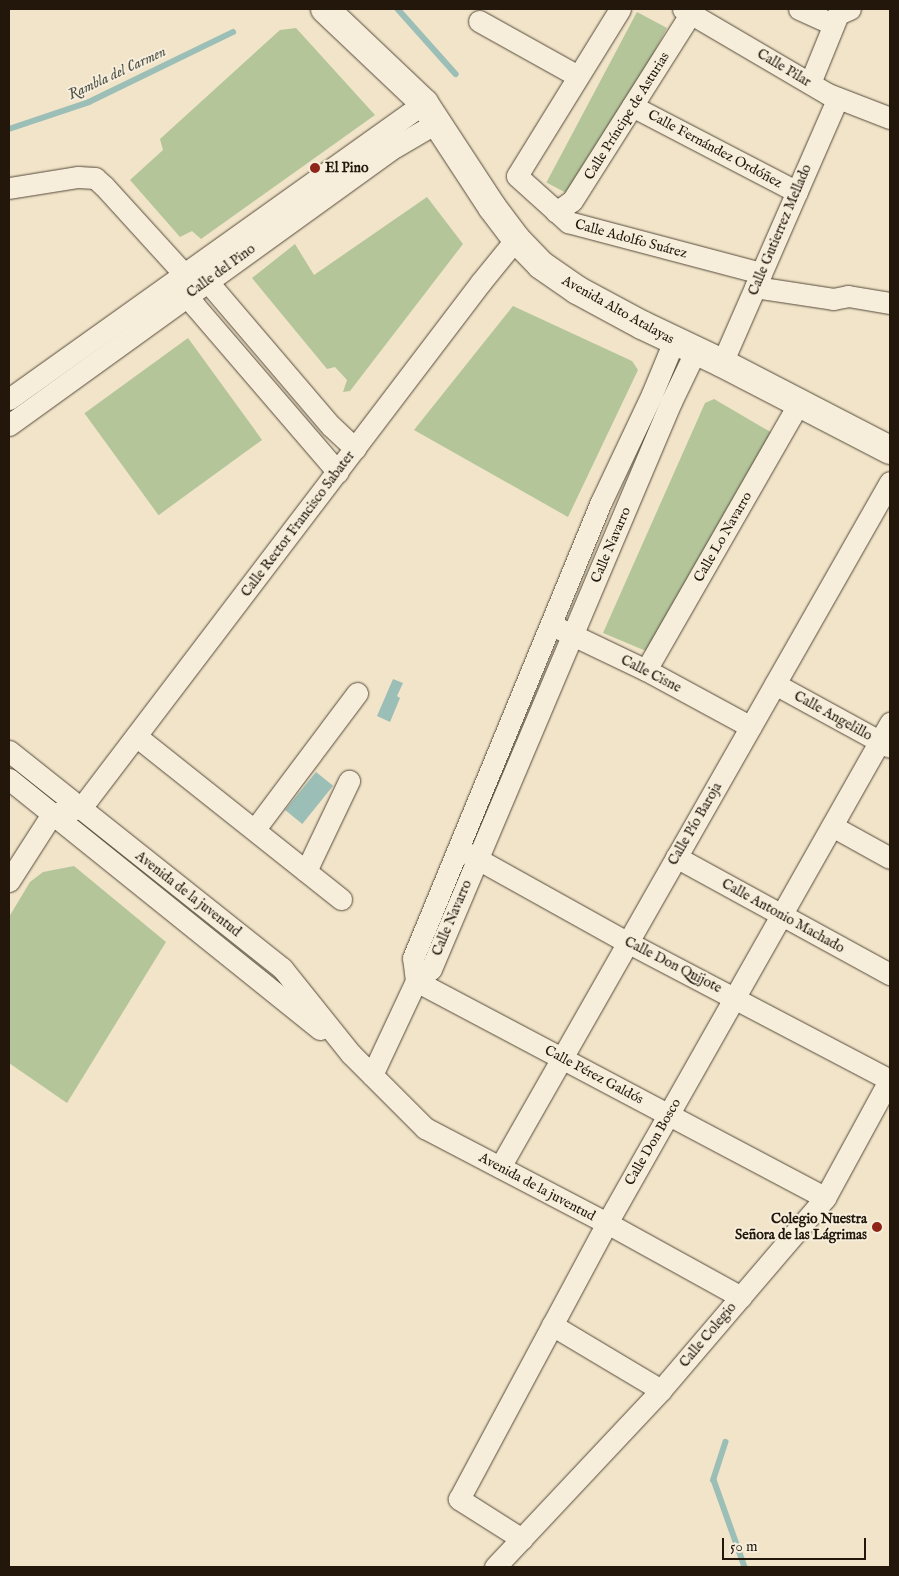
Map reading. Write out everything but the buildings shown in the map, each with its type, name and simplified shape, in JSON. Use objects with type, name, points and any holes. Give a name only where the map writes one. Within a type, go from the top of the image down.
[{"type":"main road","name":"Avenida Alto Atalayas","points":[[326,9],[430,113],[516,239],[541,265],[577,290],[890,450]]},
{"type":"street","points":[[479,21],[578,76],[620,9]]},
{"type":"street","points":[[799,9],[833,24]]},
{"type":"street","points":[[810,83],[838,14],[850,9]]},
{"type":"street","name":"Calle Pilar","points":[[687,11],[838,98],[890,118]]},
{"type":"street","name":"Calle Príncipe de Asturias","points":[[556,212],[572,201],[632,106],[687,11]]},
{"type":"street","name":"Calle Adolfo Suárez","points":[[578,76],[517,176],[568,222],[758,280],[834,299],[848,296],[889,298]]},
{"type":"street","name":"Calle Gutierrez Mellado","points":[[722,363],[838,98]]},
{"type":"street","name":"Calle Fernández Ordóñez","points":[[632,106],[797,192]]},
{"type":"street","name":"Calle del Pino","points":[[207,281],[395,147],[430,113]]},
{"type":"street","name":"Calle del Pino","points":[[9,399],[185,285],[430,113]]},
{"type":"street","points":[[9,188],[78,177],[94,178],[104,186],[338,472]]},
{"type":"street","name":"Calle Rector Francisco Sabater","points":[[81,808],[481,282],[516,239]]},
{"type":"street","points":[[185,285],[207,281],[330,426],[355,448]]},
{"type":"street","name":"Calle del Pino","points":[[9,425],[185,285]]},
{"type":"street","name":"Calle Navarro","points":[[416,981],[413,958],[600,502],[652,394],[685,346]]},
{"type":"street","name":"Calle Navarro","points":[[416,981],[431,969],[671,402],[685,346]]},
{"type":"street","name":"Calle Lo Navarro","points":[[646,670],[799,403]]},
{"type":"street","name":"Calle Pío Baroja","points":[[500,1167],[890,482]]},
{"type":"street","name":"Calle Cisne","points":[[550,624],[646,670],[751,727]]},
{"type":"street","name":"Calle Angelillo","points":[[775,684],[887,737]]},
{"type":"street","points":[[255,829],[357,693]]},
{"type":"street","points":[[136,736],[342,899]]},
{"type":"street","name":"Calle Don Bosco","points":[[522,1539],[459,1499],[608,1223],[832,826],[887,737]]},
{"type":"street","name":"Avenida de la juventud","points":[[9,751],[282,968],[351,1054]]},
{"type":"street","points":[[9,761],[42,791],[52,814]]},
{"type":"street","name":"Avenida de la juventud","points":[[9,779],[351,1054],[425,1128],[608,1223],[741,1297]]},
{"type":"street","points":[[306,871],[349,781]]},
{"type":"street","points":[[9,881],[52,814],[81,808]]},
{"type":"street","points":[[52,814],[78,820],[107,842],[203,906]]},
{"type":"street","points":[[832,826],[890,858]]},
{"type":"street","name":"Calle Don Quijote","points":[[458,848],[627,942],[736,997],[890,1079]]},
{"type":"street","name":"Calle Antonio Machado","points":[[676,858],[890,974]]},
{"type":"street","points":[[372,1075],[416,981]]},
{"type":"street","name":"Calle Pérez Galdós","points":[[416,981],[825,1198]]},
{"type":"street","name":"Calle Colegio","points":[[495,1567],[661,1390],[825,1198],[890,1079]]},
{"type":"street","points":[[552,1325],[661,1390]]},
{"type":"green space","points":[[637,12],[667,28],[576,198],[546,182]]},
{"type":"green space","points":[[296,28],[375,115],[201,239],[192,231],[180,237],[130,180],[163,150],[160,139],[280,30]]},
{"type":"green space","points":[[427,197],[463,244],[350,391],[343,392],[347,380],[335,367],[327,369],[252,278],[295,244],[314,275]]},
{"type":"green space","points":[[513,306],[632,361],[638,370],[568,517],[414,430]]},
{"type":"green space","points":[[188,338],[262,440],[159,515],[84,413]]},
{"type":"green space","points":[[714,399],[774,434],[646,651],[603,633],[705,403]]},
{"type":"green space","points":[[74,866],[166,942],[67,1103],[9,1063],[9,917],[30,882],[43,872]]},
{"type":"water","points":[[393,679],[403,683],[397,696],[400,698],[390,722],[377,716]]},
{"type":"water","points":[[316,772],[333,786],[302,824],[285,810]]},
{"type":"waterway","points":[[398,9],[456,74]]},
{"type":"waterway","name":"Rambla del Carmen","points":[[9,129],[89,102],[233,32]]},
{"type":"waterway","points":[[726,1442],[714,1480],[745,1567]]},
{"type":"place","name":"El Pino","points":[[315,168]]},
{"type":"place","name":"Colegio Nuestra Señora de las Lágrimas","points":[[877,1227]]}]
